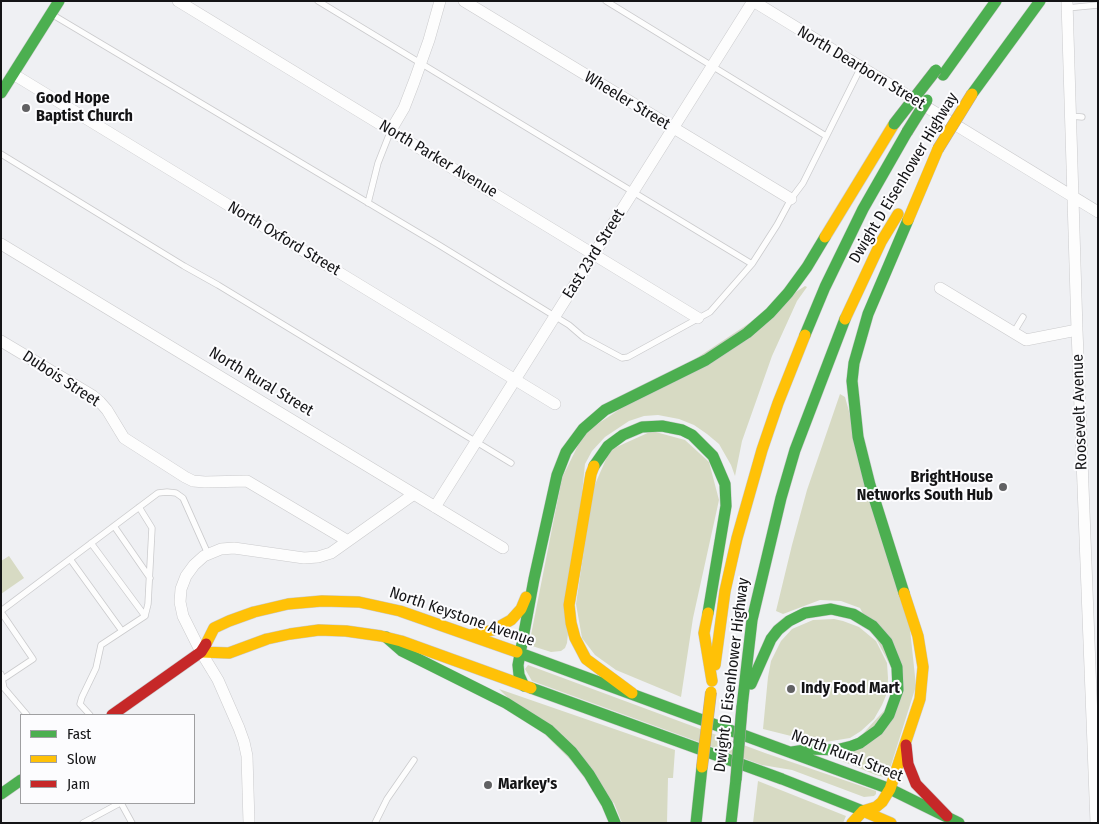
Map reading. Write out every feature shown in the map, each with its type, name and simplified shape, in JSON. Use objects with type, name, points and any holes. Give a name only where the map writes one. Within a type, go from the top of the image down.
[{"type":"main road","points":[[1,93],[58,1]]},
{"type":"main road","name":"Dwight D Eisenhower Highway","points":[[696,823],[725,591],[737,538],[762,450],[778,403],[824,287],[863,209],[939,72],[996,1]]},
{"type":"main road","name":"Dwight D Eisenhower Highway","points":[[731,823],[752,620],[780,498],[812,403],[839,333],[881,242],[972,94],[1040,1]]},
{"type":"main road","points":[[524,686],[518,670],[519,654],[556,475],[566,452],[583,429],[605,410],[718,352],[747,333],[770,313],[807,267],[894,124],[939,72]]},
{"type":"main road","points":[[852,823],[863,811],[876,807],[882,802],[890,790],[920,698],[923,678],[918,636],[866,469],[855,423],[852,381],[856,355],[868,314],[938,149]]},
{"type":"main road","points":[[632,694],[586,659],[575,638],[570,623],[569,605],[591,474],[608,446],[623,435],[642,427],[662,426],[682,430],[692,435],[714,456],[725,484],[726,506],[704,633],[712,686]]},
{"type":"main road","points":[[470,635],[493,630],[511,620],[521,609],[534,579]]},
{"type":"main road","name":"North Keystone Avenue","points":[[113,714],[201,652],[214,628],[229,621],[269,608],[308,602],[359,602],[415,616],[720,726]]},
{"type":"main road","points":[[742,707],[771,639],[789,621],[805,613],[831,609],[853,614],[876,628],[887,642],[897,667],[898,690],[889,715],[878,730],[860,743],[836,750],[812,749],[792,752]]},
{"type":"main road","points":[[201,652],[229,653],[267,639],[319,630],[346,631],[401,641],[718,756],[891,823]]},
{"type":"main road","points":[[386,638],[402,651],[506,702],[549,730],[572,752],[589,774],[616,823]]},
{"type":"main road","name":"North Rural Street","points":[[720,726],[890,790],[959,823]]},
{"type":"main road","points":[[906,745],[908,764],[916,784],[947,816]]},
{"type":"main road","points":[[1,794],[20,781]]},
{"type":"street","name":"North Parker Avenue","points":[[178,1],[698,318]]},
{"type":"street","points":[[391,130],[404,108],[421,64],[440,1]]},
{"type":"street","name":"Wheeler Street","points":[[464,1],[791,199]]},
{"type":"street","name":"East 23rd Street","points":[[435,507],[753,1]]},
{"type":"street","name":"North Dearborn Street","points":[[753,1],[1098,212]]},
{"type":"street","name":"Roosevelt Avenue","points":[[1067,5],[1076,117],[1073,197],[1096,762],[1096,823]]},
{"type":"street","name":"North Oxford Street","points":[[13,74],[555,404]]},
{"type":"street","name":"North Rural Street","points":[[1,244],[503,548]]},
{"type":"street","points":[[940,288],[1026,340],[1077,330]]},
{"type":"street","name":"Dubois Street","points":[[1,341],[94,396],[107,410],[124,438],[185,477],[205,482],[247,481],[348,541]]},
{"type":"street","points":[[249,823],[247,756],[244,742],[218,680],[183,616],[180,602],[181,589],[191,568],[208,554],[221,549],[234,548],[308,558],[331,553],[414,494]]},
{"type":"lane","points":[[318,1],[752,264]]},
{"type":"lane","points":[[606,1],[826,136]]},
{"type":"lane","points":[[1067,5],[1098,6]]},
{"type":"lane","points":[[51,14],[439,245],[555,317],[583,337],[622,358],[628,357],[710,312],[752,264],[803,182],[860,67]]},
{"type":"lane","points":[[368,204],[378,163],[391,130]]},
{"type":"lane","points":[[1,154],[511,463]]},
{"type":"lane","points":[[1014,332],[1023,317]]},
{"type":"lane","points":[[26,714],[4,688],[2,677],[33,659],[1,612],[158,493],[176,493],[183,498],[208,554]]},
{"type":"lane","points":[[89,714],[80,704],[96,668],[101,645],[145,616],[148,604],[152,528],[139,507]]},
{"type":"lane","points":[[114,526],[150,578]]},
{"type":"lane","points":[[92,543],[145,616]]},
{"type":"lane","points":[[70,560],[122,631]]},
{"type":"lane","points":[[375,823],[387,799],[414,760]]},
{"type":"lane","points":[[83,823],[118,804]]},
{"type":"lane","points":[[121,804],[132,823]]},
{"type":"green space","points":[[805,286],[807,287],[797,301],[772,356],[742,441],[735,476],[719,444],[707,434],[694,425],[679,419],[658,415],[644,416],[629,421],[605,437],[592,451],[585,464],[567,643],[561,651],[551,652],[529,645],[562,478],[584,433]]},
{"type":"green space","points":[[840,394],[845,397],[910,629],[916,686],[887,778],[837,759],[845,753],[903,690],[860,608],[841,601],[820,600],[783,614],[776,611],[807,490]]},
{"type":"green space","points":[[652,431],[685,440],[709,462],[719,500],[693,618],[681,697],[616,670],[595,655],[582,638],[576,604],[593,489],[610,450]]},
{"type":"green space","points":[[9,556],[24,578],[1,594],[1,561]]},
{"type":"green space","points":[[834,619],[859,627],[876,641],[887,663],[887,693],[874,719],[850,738],[819,743],[763,729],[771,661],[781,641],[792,629],[813,620]]},
{"type":"green space","points":[[528,665],[765,753],[876,791],[876,794],[864,797],[792,770],[762,765],[532,681],[525,669]]},
{"type":"green space","points":[[499,689],[675,750],[673,778],[668,778],[667,823],[622,823],[614,803]]},
{"type":"green space","points":[[758,781],[846,816],[843,823],[753,823]]},
{"type":"traffic: fast","points":[[1,93],[59,1]]},
{"type":"traffic: fast","points":[[943,75],[996,1]]},
{"type":"traffic: fast","points":[[972,94],[1040,1]]},
{"type":"traffic: fast","points":[[894,124],[936,70]]},
{"type":"traffic: fast","points":[[907,132],[927,100]]},
{"type":"traffic: fast","points":[[805,335],[825,287],[863,209],[907,132]]},
{"type":"traffic: fast","points":[[904,593],[870,485],[858,437],[852,381],[854,363],[868,314],[908,220]]},
{"type":"traffic: fast","points":[[524,686],[519,675],[518,665],[534,579],[557,475],[566,452],[583,429],[605,410],[706,360],[747,333],[770,313],[788,293],[807,267],[825,237]]},
{"type":"traffic: fast","points":[[742,707],[752,620],[781,498],[795,450],[845,319]]},
{"type":"traffic: fast","points":[[594,466],[608,446],[623,435],[642,427],[662,426],[682,430],[692,435],[713,456],[725,484],[726,506],[708,613]]},
{"type":"traffic: fast","points":[[751,684],[771,639],[789,621],[805,613],[831,609],[853,614],[873,626],[887,642],[897,667],[898,690],[889,715],[878,730],[860,743],[852,746],[836,750],[812,749],[792,752]]},
{"type":"traffic: fast","points":[[386,637],[402,651],[506,703],[549,730],[572,752],[589,774],[607,804],[615,823]]},
{"type":"traffic: fast","points":[[517,652],[890,789]]},
{"type":"traffic: fast","points":[[531,688],[782,779],[863,811]]},
{"type":"traffic: fast","points":[[736,779],[742,707]]},
{"type":"traffic: fast","points":[[696,823],[702,767]]},
{"type":"traffic: fast","points":[[731,823],[736,779]]},
{"type":"traffic: fast","points":[[1,794],[20,781]]},
{"type":"traffic: fast","points":[[890,789],[959,823]]},
{"type":"traffic: slow","points":[[938,149],[972,94]]},
{"type":"traffic: slow","points":[[825,237],[894,124]]},
{"type":"traffic: slow","points":[[908,220],[938,149]]},
{"type":"traffic: slow","points":[[845,319],[881,242],[898,214]]},
{"type":"traffic: slow","points":[[715,665],[725,591],[737,538],[762,450],[805,335]]},
{"type":"traffic: slow","points":[[594,466],[591,474],[569,605],[571,623],[575,638],[586,659],[632,693]]},
{"type":"traffic: slow","points":[[852,823],[863,811],[876,807],[882,802],[890,789],[920,699],[923,667],[918,636],[904,593]]},
{"type":"traffic: slow","points":[[470,635],[493,630],[511,620],[521,609],[526,597]]},
{"type":"traffic: slow","points":[[206,644],[214,628],[229,621],[254,612],[288,604],[322,601],[359,602],[400,611],[517,652]]},
{"type":"traffic: slow","points":[[708,613],[704,633],[712,681]]},
{"type":"traffic: slow","points":[[201,652],[229,653],[267,639],[290,634],[319,630],[346,631],[401,641],[531,688]]},
{"type":"traffic: slow","points":[[702,767],[711,692]]},
{"type":"traffic: slow","points":[[863,811],[891,823]]},
{"type":"traffic: jam","points":[[113,714],[201,652],[206,644]]},
{"type":"traffic: jam","points":[[906,745],[908,764],[916,784],[947,816]]},
{"type":"place","name":"Good Hope Baptist Church","points":[[26,108]]},
{"type":"place","name":"BrightHouse Networks South Hub","points":[[1003,487]]},
{"type":"place","name":"Indy Food Mart","points":[[791,689]]},
{"type":"place","name":"Markey's","points":[[488,785]]}]
